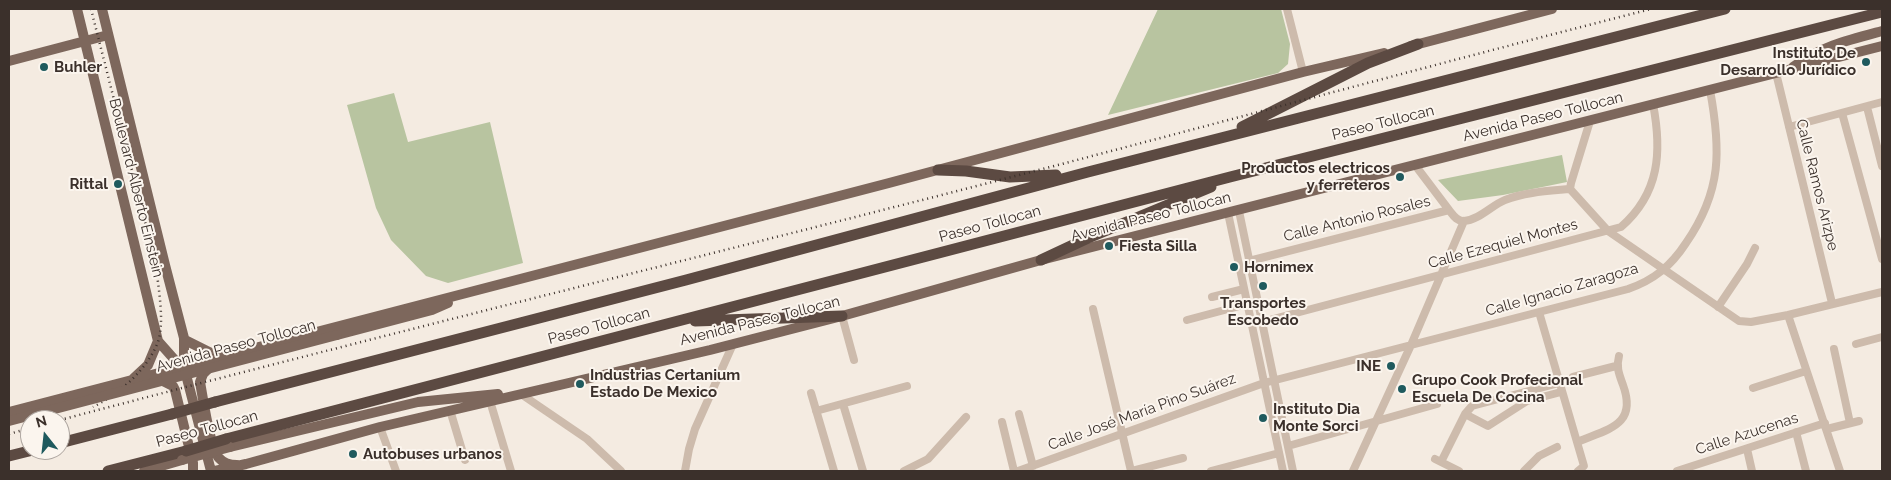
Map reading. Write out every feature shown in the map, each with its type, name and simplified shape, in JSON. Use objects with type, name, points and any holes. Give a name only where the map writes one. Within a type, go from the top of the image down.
[{"type":"highway","name":"Paseo Tollocan","points":[[70,440],[1218,138],[1725,9]]},
{"type":"highway","name":"Paseo Tollocan","points":[[108,471],[184,456],[676,322],[1230,177],[1882,12]]},
{"type":"highway","points":[[1218,138],[1368,63],[1418,44]]},
{"type":"highway","points":[[938,170],[966,171],[1010,177],[1036,177],[1088,172]]},
{"type":"highway","points":[[1041,260],[1088,238],[1200,193],[1230,177]]},
{"type":"highway","points":[[676,322],[842,316]]},
{"type":"main road","name":"Boulevard Alberto Einstein","points":[[77,9],[158,341],[183,367]]},
{"type":"main road","name":"Boulevard Alberto Einstein","points":[[102,9],[185,340],[183,367]]},
{"type":"main road","name":"Avenida Paseo Tollocan","points":[[9,412],[938,170],[1303,72],[1552,9]]},
{"type":"main road","name":"Avenida Paseo Tollocan","points":[[1788,70],[1809,56],[1831,45],[1882,31]]},
{"type":"main road","points":[[9,61],[108,35]]},
{"type":"main road","name":"Avenida Paseo Tollocan","points":[[215,471],[245,467],[380,427],[733,344],[842,316],[1041,260],[1882,46]]},
{"type":"main road","name":"Avenida Paseo Tollocan","points":[[9,421],[432,310],[469,292]]},
{"type":"main road","points":[[185,340],[219,357],[200,379],[215,453],[226,463],[245,467]]},
{"type":"main road","points":[[130,381],[148,365],[158,341]]},
{"type":"main road","points":[[183,367],[184,387],[206,471]]},
{"type":"main road","points":[[183,367],[211,471]]},
{"type":"main road","points":[[149,376],[164,380],[175,390],[193,463],[193,471]]},
{"type":"main road","name":"Avenida Paseo Tollocan","points":[[228,443],[418,402],[511,392],[522,394]]},
{"type":"main road","points":[[144,471],[184,456]]},
{"type":"street","points":[[1287,9],[1303,72]]},
{"type":"street","name":"Calle Ramos Arizpe","points":[[1776,73],[1832,303]]},
{"type":"street","name":"Calle Ignacio Zaragoza","points":[[1275,380],[1639,285],[1666,269],[1679,254],[1700,222],[1714,181],[1718,145],[1710,90]]},
{"type":"street","points":[[1788,127],[1882,102]]},
{"type":"street","name":"Calle Ezequiel Montes","points":[[1262,322],[1618,228],[1625,223],[1643,200],[1655,174],[1658,146],[1653,104]]},
{"type":"street","points":[[1867,107],[1882,166]]},
{"type":"street","points":[[1842,113],[1882,259]]},
{"type":"street","points":[[1590,121],[1570,183],[1570,189],[1573,194],[1608,231],[1666,269],[1734,318],[1745,322],[1788,315],[1882,292]]},
{"type":"street","points":[[1415,165],[1449,210]]},
{"type":"street","points":[[1353,471],[1378,420],[1443,274],[1464,221],[1507,199],[1535,193],[1570,189]]},
{"type":"street","name":"Calle Antonio Rosales","points":[[1249,261],[1449,210],[1457,219],[1464,221]]},
{"type":"street","points":[[1233,212],[1249,261],[1293,471]]},
{"type":"street","points":[[1233,212],[1244,289],[1283,471]]},
{"type":"street","points":[[1718,307],[1747,264],[1755,248]]},
{"type":"street","points":[[1212,297],[1244,289]]},
{"type":"street","points":[[1187,320],[1247,304]]},
{"type":"street","points":[[1093,309],[1132,471],[1183,458]]},
{"type":"street","points":[[1539,312],[1577,442],[1581,469]]},
{"type":"street","points":[[1788,315],[1840,471]]},
{"type":"street","points":[[842,316],[854,360]]},
{"type":"street","points":[[1856,344],[1882,337]]},
{"type":"street","points":[[685,471],[689,449],[696,429],[733,344]]},
{"type":"street","points":[[1834,348],[1850,423]]},
{"type":"street","points":[[1577,442],[1614,425],[1623,418],[1627,410],[1628,399],[1616,366],[1619,356]]},
{"type":"street","points":[[1573,378],[1616,366]]},
{"type":"street","points":[[1753,388],[1806,371]]},
{"type":"street","name":"Calle José María Pino Suárez","points":[[1018,471],[1275,380]]},
{"type":"street","points":[[1459,471],[1438,461],[1470,407],[1558,382]]},
{"type":"street","points":[[816,411],[907,386]]},
{"type":"street","points":[[1529,390],[1532,399]]},
{"type":"street","points":[[1465,414],[1488,426],[1532,399],[1561,392]]},
{"type":"street","points":[[522,394],[587,440],[621,471]]},
{"type":"street","points":[[811,394],[834,471]]},
{"type":"street","points":[[490,401],[511,471]]},
{"type":"street","points":[[843,404],[863,471]]},
{"type":"street","points":[[1288,446],[1437,404]]},
{"type":"street","points":[[450,410],[465,460]]},
{"type":"street","points":[[1019,414],[1032,466]]},
{"type":"street","points":[[904,471],[928,459],[966,417]]},
{"type":"street","name":"Calle Azucenas","points":[[1677,471],[1696,468],[1796,432],[1859,421]]},
{"type":"street","points":[[1002,422],[1014,471]]},
{"type":"street","points":[[380,427],[396,471]]},
{"type":"street","points":[[1796,432],[1806,471]]},
{"type":"street","points":[[1524,471],[1539,456],[1556,447]]},
{"type":"street","points":[[1747,449],[1752,471]]},
{"type":"street","points":[[1211,471],[1279,453]]},
{"type":"green space","points":[[1158,9],[1281,9],[1290,44],[1288,64],[1278,73],[1108,115]]},
{"type":"green space","points":[[394,93],[408,142],[490,122],[523,263],[448,283],[426,276],[391,240],[376,208],[347,105]]},
{"type":"green space","points":[[1562,155],[1567,182],[1503,195],[1458,201],[1438,180]]},
{"type":"railway","points":[[91,9],[156,265],[161,314],[158,342],[147,362],[122,388],[93,407]]},
{"type":"railway","points":[[70,417],[1004,179],[1651,9]]},
{"type":"railway","points":[[9,434],[20,431]]},
{"type":"place","name":"Instituto De Desarrollo Jurídico","points":[[1866,62]]},
{"type":"place","name":"Buhler","points":[[44,67]]},
{"type":"place","name":"Productos electricos y ferreteros","points":[[1400,177]]},
{"type":"place","name":"Rittal","points":[[118,184]]},
{"type":"place","name":"Fiesta Silla","points":[[1109,246]]},
{"type":"place","name":"Hornimex","points":[[1234,267]]},
{"type":"place","name":"Transportes Escobedo","points":[[1263,286]]},
{"type":"place","name":"INE","points":[[1391,366]]},
{"type":"place","name":"Industrias Certanium Estado De Mexico","points":[[580,384]]},
{"type":"place","name":"Grupo Cook Profecional Escuela De Cocina","points":[[1402,389]]},
{"type":"place","name":"Instituto Dia Monte Sorci","points":[[1263,418]]},
{"type":"place","name":"Autobuses urbanos","points":[[353,454]]}]
